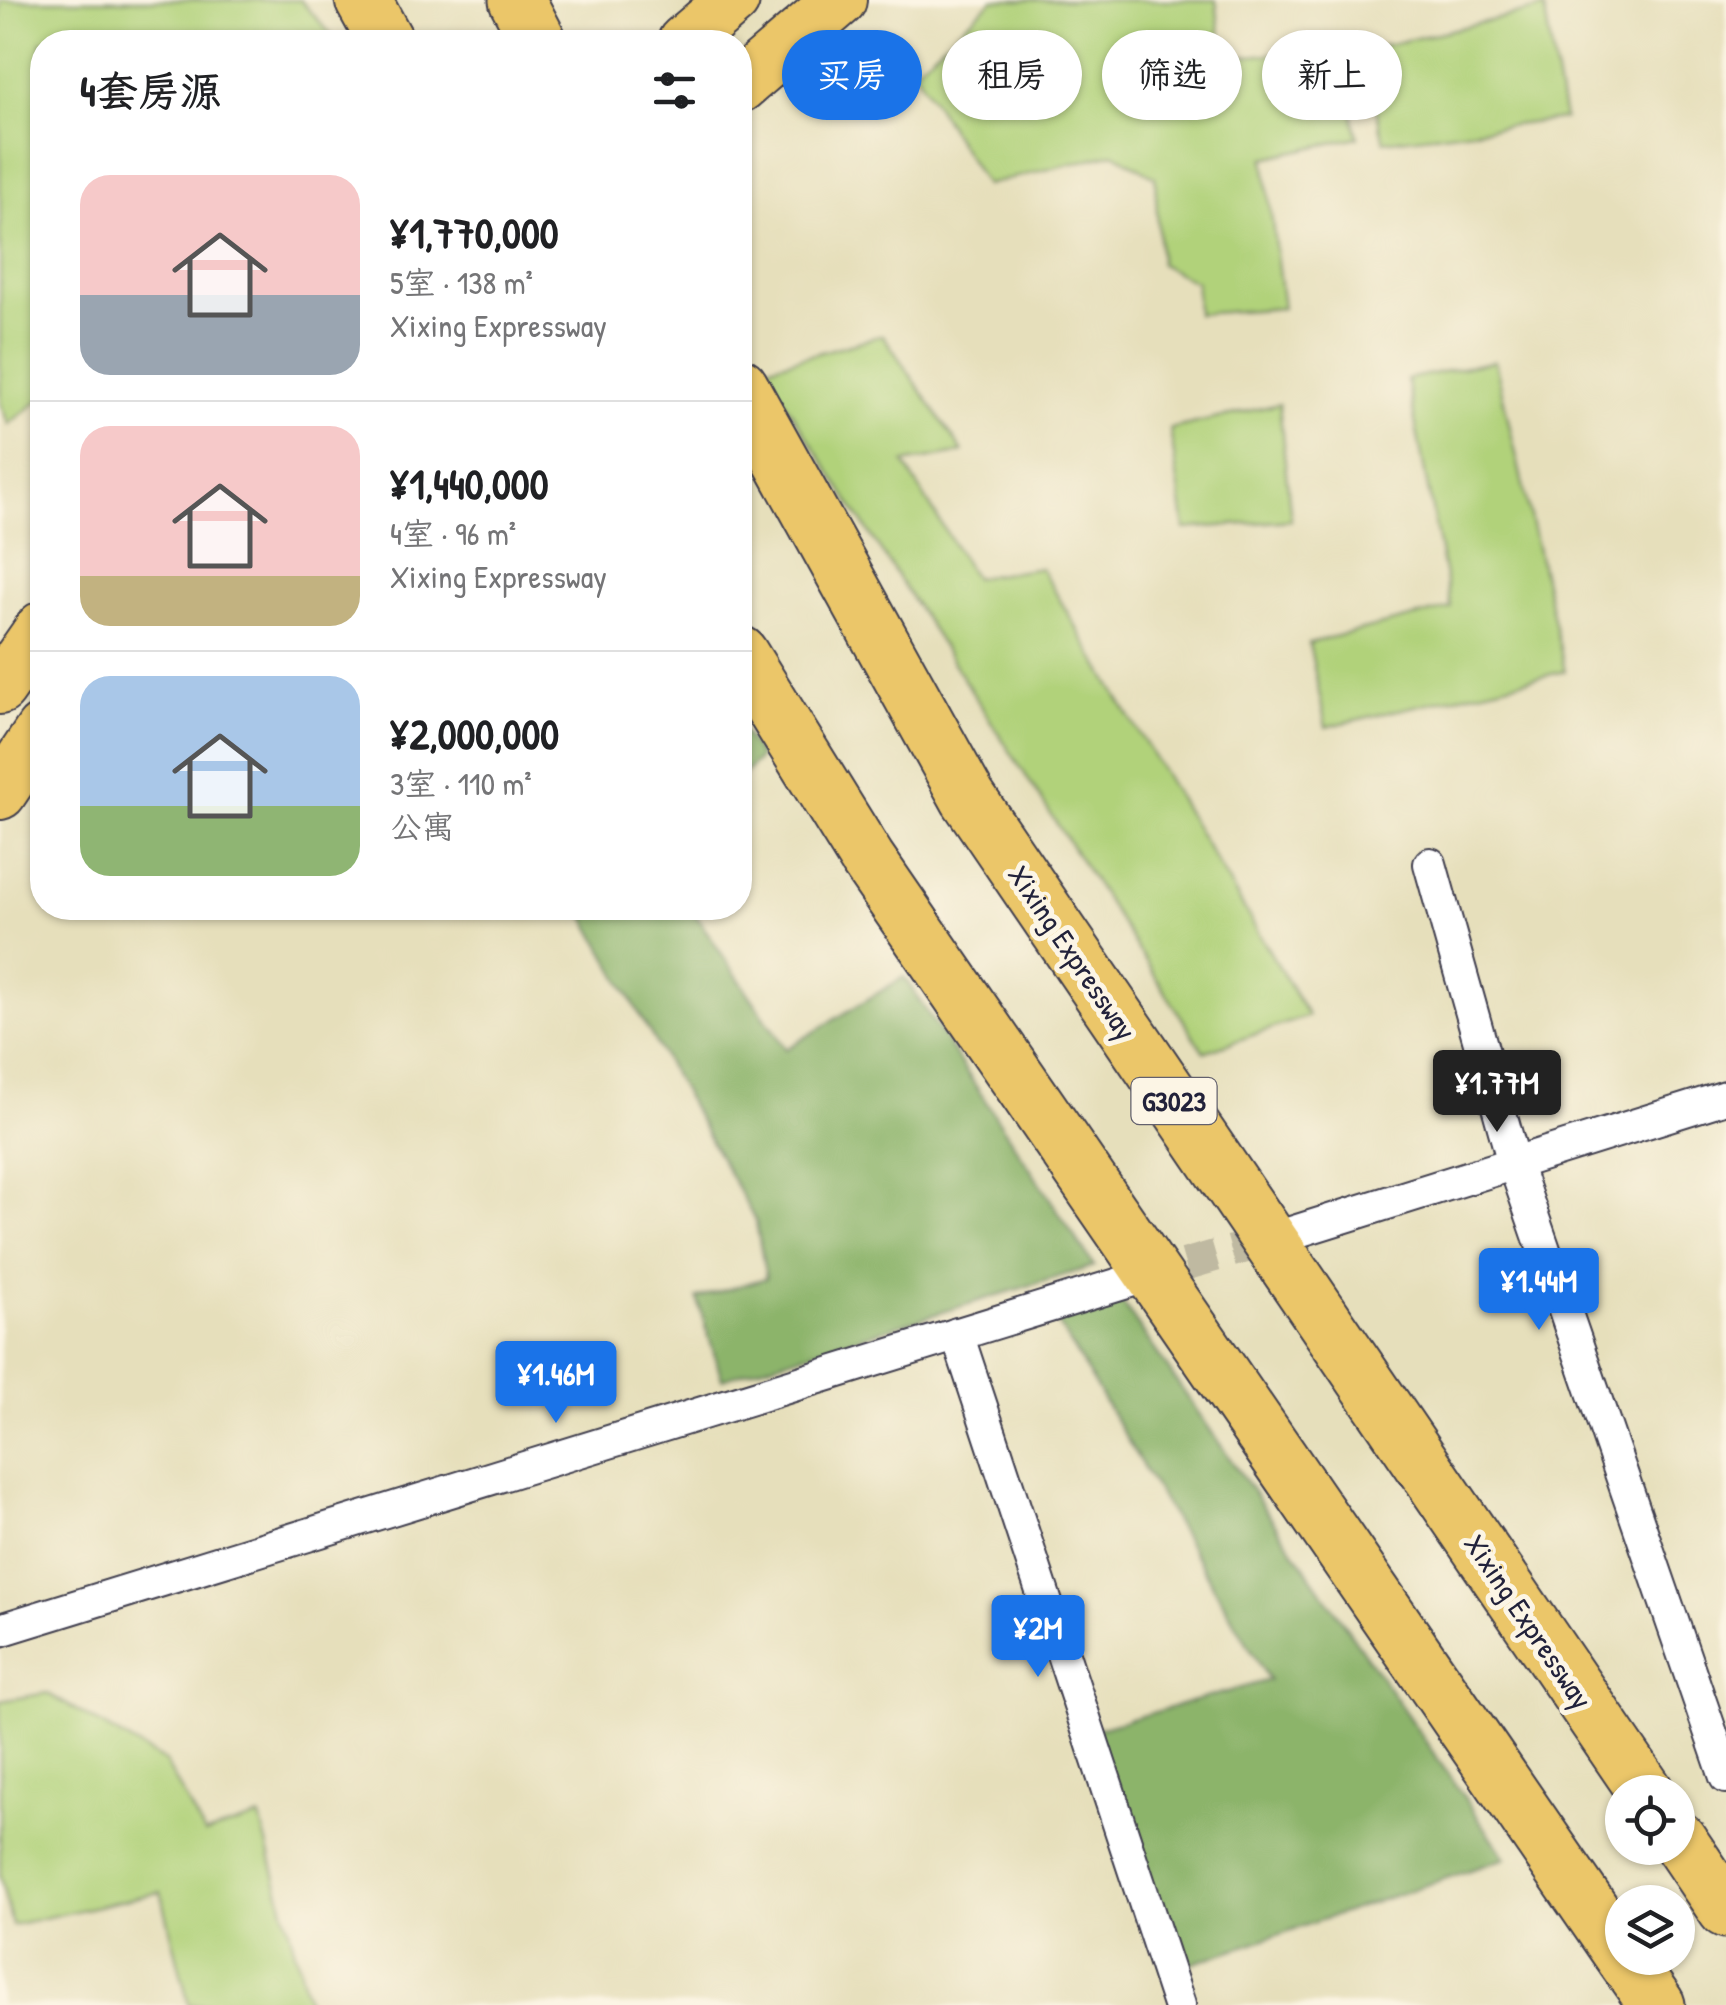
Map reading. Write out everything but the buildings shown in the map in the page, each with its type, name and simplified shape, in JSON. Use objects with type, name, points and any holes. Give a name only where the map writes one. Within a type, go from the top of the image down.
[{"type":"highway","points":[[363,0],[379,30]]},
{"type":"highway","points":[[517,0],[533,30]]},
{"type":"highway","name":"Xixing Expressway","points":[[752,408],[968,798],[1634,1775]]},
{"type":"highway","points":[[752,673],[867,859],[1605,1930]]},
{"type":"highway","points":[[1695,1864],[1726,1910]]},
{"type":"highway","points":[[1636,1975],[1657,2005]]},
{"type":"main road","points":[[698,30],[733,0]]},
{"type":"main road","points":[[752,76],[840,0]]},
{"type":"main road","points":[[0,688],[30,645]]},
{"type":"main road","points":[[0,793],[30,748]]},
{"type":"street","points":[[1430,864],[1514,1162],[1726,1778]]},
{"type":"street","points":[[1288,1234],[1726,1098]]},
{"type":"street","points":[[0,1630],[1130,1281]]},
{"type":"street","points":[[957,1334],[1179,2005]]},
{"type":"green space","points":[[0,0],[300,0],[327,30],[30,30],[30,407],[9,424],[0,404]]},
{"type":"green space","points":[[993,0],[1216,0],[1220,30],[1102,30],[1102,120],[1242,120],[1242,57],[1262,55],[1262,120],[1354,120],[1358,137],[1264,158],[1283,308],[1197,314],[1196,282],[1160,264],[1155,177],[1114,153],[985,185],[945,120],[1082,120],[1082,30],[959,30]]},
{"type":"green space","points":[[1544,8],[1564,119],[1384,141],[1379,120],[1402,120],[1402,41]]},
{"type":"green space","points":[[942,45],[942,115],[922,83],[922,63]]},
{"type":"green space","points":[[883,335],[963,452],[904,463],[974,578],[1041,568],[1308,1016],[1204,1052],[763,368]]},
{"type":"green space","points":[[1495,361],[1565,671],[1326,727],[1309,643],[1451,608],[1407,379]]},
{"type":"green space","points":[[1279,404],[1291,520],[1185,529],[1170,429]]},
{"type":"green space","points":[[752,745],[760,757],[752,766]]},
{"type":"green space","points":[[587,920],[699,920],[786,1049],[904,977],[1094,1266],[722,1379],[697,1298],[766,1278],[756,1222]]},
{"type":"green space","points":[[1110,1285],[1506,1858],[1179,1968],[1091,1730],[1269,1680],[1048,1306]]},
{"type":"green space","points":[[47,1693],[165,1762],[205,1834],[260,1817],[309,2005],[189,2005],[161,1892],[12,1925],[0,1876],[0,1701]]},
{"type":"tunnel","points":[[1139,1278],[1284,1236]]}]
